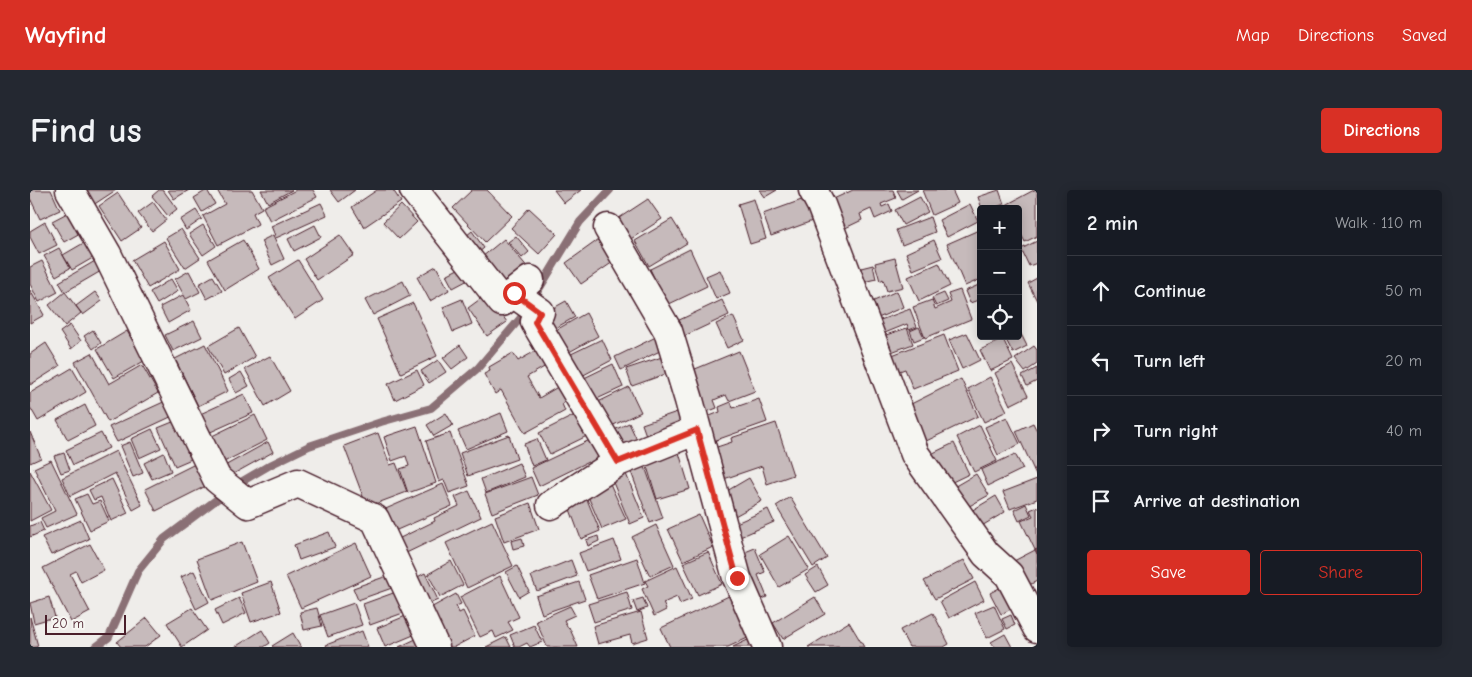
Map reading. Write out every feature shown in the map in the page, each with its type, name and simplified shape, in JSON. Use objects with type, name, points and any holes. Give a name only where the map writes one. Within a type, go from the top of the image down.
[{"type":"street","points":[[70,190],[107,254],[217,479],[248,504],[298,483],[375,518],[435,647]]},
{"type":"street","points":[[414,190],[502,302],[525,295],[540,312],[535,322],[618,462]]},
{"type":"street","points":[[813,190],[821,206],[915,454],[986,554],[1008,576],[1037,628]]},
{"type":"street","points":[[608,228],[668,331],[737,578],[767,647]]},
{"type":"street","points":[[551,506],[618,462],[697,430]]},
{"type":"building","points":[[30,190],[51,190],[60,210],[40,219],[30,198]]},
{"type":"building","points":[[85,190],[116,190],[90,207]]},
{"type":"building","points":[[159,190],[163,190],[177,209],[168,216],[152,196]]},
{"type":"building","points":[[168,190],[189,190],[174,199]]},
{"type":"building","points":[[207,190],[215,204],[202,212],[194,198]]},
{"type":"building","points":[[217,190],[252,190],[262,208],[253,213],[258,224],[218,245],[203,216],[225,204]]},
{"type":"building","points":[[261,190],[292,190],[268,203]]},
{"type":"building","points":[[296,190],[313,190],[317,197],[270,221],[263,207]]},
{"type":"building","points":[[330,190],[355,190],[339,202]]},
{"type":"building","points":[[377,190],[393,190],[401,202],[364,227],[352,207]]},
{"type":"building","points":[[472,190],[487,190],[512,216],[485,242],[453,208]]},
{"type":"building","points":[[554,190],[581,190],[564,203]]},
{"type":"building","points":[[760,190],[777,190],[765,197]]},
{"type":"building","points":[[853,190],[893,190],[896,198],[881,204],[882,207],[889,204],[892,211],[875,219],[871,209],[860,214],[862,220],[839,231],[827,202]]},
{"type":"building","points":[[897,190],[918,190],[902,199]]},
{"type":"building","points":[[922,190],[952,190],[958,203],[932,215]]},
{"type":"building","points":[[999,190],[1004,204],[981,205],[978,197]]},
{"type":"building","points":[[1037,190],[1037,236],[1025,242],[1022,236],[1022,205],[1006,205]]},
{"type":"building","points":[[118,193],[141,228],[122,241],[99,206]]},
{"type":"building","points":[[920,197],[928,212],[903,225],[895,210]]},
{"type":"building","points":[[807,198],[815,220],[771,236],[763,214]]},
{"type":"building","points":[[648,199],[662,219],[626,242],[613,222]]},
{"type":"building","points":[[754,199],[766,239],[750,244],[738,204]]},
{"type":"building","points":[[153,202],[166,220],[152,231],[138,213]]},
{"type":"building","points":[[321,203],[327,215],[276,238],[271,226]]},
{"type":"building","points":[[970,204],[977,222],[947,237],[939,220]]},
{"type":"building","points":[[401,205],[417,222],[399,239],[383,222]]},
{"type":"building","points":[[529,208],[557,234],[539,254],[511,228]]},
{"type":"building","points":[[196,210],[202,219],[186,230],[180,220]]},
{"type":"building","points":[[71,211],[82,232],[64,242],[52,221]]},
{"type":"building","points":[[930,217],[935,232],[902,245],[896,230]]},
{"type":"building","points":[[672,219],[687,243],[649,266],[635,241]]},
{"type":"building","points":[[45,222],[57,245],[39,254],[30,237],[30,231]]},
{"type":"building","points":[[203,225],[216,246],[203,255],[189,234]]},
{"type":"building","points":[[315,225],[321,237],[294,251],[288,239]]},
{"type":"building","points":[[181,229],[200,258],[185,268],[166,238]]},
{"type":"building","points":[[472,231],[484,248],[478,253],[466,236]]},
{"type":"building","points":[[977,231],[977,281],[965,286],[947,244]]},
{"type":"building","points":[[273,235],[284,259],[272,265],[261,241]]},
{"type":"building","points":[[340,235],[354,255],[317,280],[304,259]]},
{"type":"building","points":[[516,236],[529,252],[522,258],[508,242]]},
{"type":"building","points":[[94,237],[103,252],[72,270],[63,255]]},
{"type":"building","points":[[504,239],[529,269],[507,288],[482,257]]},
{"type":"building","points":[[243,240],[259,269],[225,290],[208,260]]},
{"type":"building","points":[[598,240],[613,262],[581,284],[566,263]]},
{"type":"building","points":[[934,240],[942,258],[913,270],[906,253]]},
{"type":"building","points":[[164,241],[180,269],[148,288],[132,260]]},
{"type":"building","points":[[1037,241],[1037,263],[1029,266],[1022,248]]},
{"type":"building","points":[[59,248],[70,268],[56,276],[44,256]]},
{"type":"building","points":[[690,249],[707,286],[667,305],[650,269]]},
{"type":"building","points":[[102,257],[108,267],[65,292],[59,282]]},
{"type":"building","points":[[895,258],[903,287],[887,291],[883,279],[880,281],[875,263]]},
{"type":"building","points":[[298,260],[323,300],[295,319],[269,278]]},
{"type":"building","points":[[42,261],[58,292],[39,302],[30,284],[30,267]]},
{"type":"building","points":[[939,263],[950,286],[919,301],[908,277]]},
{"type":"building","points":[[873,265],[876,279],[859,283],[857,269]]},
{"type":"building","points":[[436,266],[449,290],[430,301],[417,277]]},
{"type":"building","points":[[464,266],[470,279],[453,288],[446,275]]},
{"type":"building","points":[[720,270],[730,293],[716,299],[706,276]]},
{"type":"building","points":[[189,271],[200,292],[186,299],[175,279]]},
{"type":"building","points":[[213,276],[222,291],[207,299],[199,284]]},
{"type":"building","points":[[1037,278],[1037,301],[1028,283]]},
{"type":"building","points":[[171,279],[178,291],[157,304],[150,292]]},
{"type":"building","points":[[403,281],[410,296],[373,315],[365,300]]},
{"type":"building","points":[[977,286],[977,300],[970,303],[965,291]]},
{"type":"building","points":[[30,290],[44,315],[30,323]]},
{"type":"building","points":[[960,290],[971,319],[925,338],[913,307],[932,300],[935,309],[951,302],[948,294]]},
{"type":"building","points":[[897,291],[903,307],[867,323],[860,307]]},
{"type":"building","points":[[65,292],[81,313],[65,326],[49,305]]},
{"type":"building","points":[[95,292],[102,301],[83,315],[76,306]]},
{"type":"building","points":[[944,293],[948,301],[936,306],[932,298]]},
{"type":"building","points":[[487,294],[507,322],[487,336],[468,308]]},
{"type":"building","points":[[183,295],[191,310],[168,323],[160,307]]},
{"type":"building","points":[[462,299],[472,324],[453,332],[443,307]]},
{"type":"building","points":[[722,300],[729,315],[682,337],[675,322]]},
{"type":"building","points":[[566,301],[575,317],[550,331],[541,315]]},
{"type":"building","points":[[413,303],[437,356],[401,373],[377,319]]},
{"type":"building","points":[[910,309],[917,327],[909,330],[907,324],[880,335],[875,322]]},
{"type":"building","points":[[586,313],[598,336],[562,356],[549,334]]},
{"type":"building","points":[[733,316],[744,340],[727,348],[716,324]]},
{"type":"building","points":[[194,321],[202,337],[173,351],[165,335]]},
{"type":"building","points":[[70,325],[81,341],[71,349],[60,332]]},
{"type":"building","points":[[919,327],[924,337],[914,341],[910,331]]},
{"type":"building","points":[[239,328],[255,357],[224,375],[208,346]]},
{"type":"building","points":[[907,328],[913,344],[886,354],[880,337]]},
{"type":"building","points":[[93,330],[101,343],[93,349],[84,336]]},
{"type":"building","points":[[127,331],[144,361],[114,378],[97,349]]},
{"type":"building","points":[[967,333],[980,360],[962,369],[949,340]]},
{"type":"building","points":[[660,335],[666,348],[621,370],[615,357]]},
{"type":"building","points":[[944,335],[958,371],[913,389],[905,369],[894,373],[887,357]]},
{"type":"building","points":[[1022,336],[1027,346],[1013,353],[1006,340],[1022,340]]},
{"type":"building","points":[[602,339],[612,360],[576,379],[565,357]]},
{"type":"building","points":[[1003,340],[1013,360],[990,371],[980,350]]},
{"type":"building","points":[[46,343],[60,366],[30,385],[30,354]]},
{"type":"building","points":[[205,344],[228,391],[198,406],[175,359]]},
{"type":"building","points":[[460,345],[468,357],[452,369],[443,358]]},
{"type":"building","points":[[1034,346],[1037,350],[1037,364],[1025,372],[1015,359]]},
{"type":"building","points":[[537,350],[546,366],[527,377],[539,398],[561,385],[569,400],[562,404],[565,411],[525,433],[501,390],[495,394],[484,374],[490,371],[489,367],[513,353],[518,361]]},
{"type":"building","points":[[739,351],[755,391],[729,401],[726,395],[714,400],[717,408],[699,415],[683,374]]},
{"type":"building","points":[[92,353],[109,384],[142,365],[158,393],[108,422],[75,362]]},
{"type":"building","points":[[668,355],[674,371],[632,386],[626,369]]},
{"type":"building","points":[[270,356],[290,391],[265,406],[245,369]]},
{"type":"building","points":[[438,360],[446,372],[429,383],[421,371]]},
{"type":"building","points":[[613,364],[623,387],[586,404],[576,382]]},
{"type":"building","points":[[1012,364],[1028,396],[1010,405],[995,373]]},
{"type":"building","points":[[72,368],[86,392],[38,421],[30,407],[30,393]]},
{"type":"building","points":[[1037,368],[1037,381],[1027,386],[1022,376]]},
{"type":"building","points":[[417,370],[424,385],[395,400],[388,384]]},
{"type":"building","points":[[241,372],[249,386],[236,393],[229,379]]},
{"type":"building","points":[[990,377],[1007,411],[984,422],[968,389]]},
{"type":"building","points":[[961,379],[978,416],[920,444],[903,408]]},
{"type":"building","points":[[629,387],[641,412],[603,430],[592,405]]},
{"type":"building","points":[[244,394],[253,413],[206,434],[198,415]]},
{"type":"building","points":[[170,399],[177,414],[117,442],[109,427]]},
{"type":"building","points":[[759,399],[767,422],[705,444],[697,421],[720,412],[719,407],[731,402],[733,408]]},
{"type":"building","points":[[85,405],[95,426],[68,440],[57,420]]},
{"type":"building","points":[[581,412],[591,434],[550,454],[539,433]]},
{"type":"building","points":[[677,412],[683,428],[648,441],[642,424]]},
{"type":"building","points":[[446,413],[453,425],[434,436],[427,425]]},
{"type":"building","points":[[501,413],[508,431],[466,449],[458,431]]},
{"type":"building","points":[[255,415],[267,440],[222,463],[210,437]]},
{"type":"building","points":[[1007,417],[1020,444],[998,455],[985,427]]},
{"type":"building","points":[[180,419],[196,457],[175,466],[158,428]]},
{"type":"building","points":[[629,423],[638,442],[617,452],[608,433]]},
{"type":"building","points":[[776,423],[793,475],[767,484],[762,466],[715,482],[705,451],[732,442],[731,438]]},
{"type":"building","points":[[1033,423],[1037,431],[1037,477],[1016,431]]},
{"type":"building","points":[[980,425],[997,461],[974,472],[957,437]]},
{"type":"building","points":[[417,426],[436,483],[408,493],[400,469],[409,466],[406,456],[392,461],[384,437]]},
{"type":"building","points":[[152,429],[161,448],[139,458],[131,439]]},
{"type":"building","points":[[30,432],[41,458],[30,463]]},
{"type":"building","points":[[101,433],[109,448],[73,465],[66,450]]},
{"type":"building","points":[[378,433],[390,465],[396,463],[407,492],[367,507],[344,446]]},
{"type":"building","points":[[450,433],[469,486],[449,493],[444,480],[439,482],[426,441]]},
{"type":"building","points":[[509,435],[517,459],[468,476],[460,453]]},
{"type":"building","points":[[596,437],[607,462],[591,470],[588,462],[539,486],[531,468]]},
{"type":"building","points":[[537,439],[546,460],[532,466],[524,444]]},
{"type":"building","points":[[130,442],[143,473],[133,477],[120,446]]},
{"type":"building","points":[[268,442],[273,452],[226,478],[221,468]]},
{"type":"building","points":[[954,443],[969,474],[946,485],[931,454]]},
{"type":"building","points":[[677,446],[690,489],[657,499],[644,457]]},
{"type":"building","points":[[116,451],[142,505],[133,510],[115,473],[70,496],[62,478]]},
{"type":"building","points":[[64,453],[70,470],[61,473],[54,456]]},
{"type":"building","points":[[164,453],[171,471],[152,479],[144,463]]},
{"type":"building","points":[[1015,454],[1023,469],[988,486],[981,470]]},
{"type":"building","points":[[51,460],[77,514],[46,528],[41,518],[55,511],[34,468]]},
{"type":"building","points":[[201,461],[212,483],[156,511],[145,489]]},
{"type":"building","points":[[519,463],[525,477],[486,493],[481,479]]},
{"type":"building","points":[[644,464],[663,518],[650,523],[630,469]]},
{"type":"building","points":[[624,469],[644,518],[630,524],[610,475]]},
{"type":"building","points":[[30,471],[51,510],[30,521]]},
{"type":"building","points":[[976,474],[989,495],[964,509],[952,488]]},
{"type":"building","points":[[531,477],[538,495],[492,513],[485,494]]},
{"type":"building","points":[[607,477],[626,519],[602,529],[584,487]]},
{"type":"building","points":[[749,478],[762,501],[733,517],[720,495]]},
{"type":"building","points":[[112,479],[128,513],[111,521],[101,497],[94,500],[89,490]]},
{"type":"building","points":[[1037,479],[1037,499],[1010,509],[1003,492]]},
{"type":"building","points":[[443,484],[452,506],[390,533],[381,511]]},
{"type":"building","points":[[469,491],[481,517],[400,556],[394,541],[435,521],[434,518],[459,506],[455,497]]},
{"type":"building","points":[[87,494],[92,504],[100,501],[109,521],[90,530],[75,499]]},
{"type":"building","points":[[996,496],[1005,512],[975,530],[966,514]]},
{"type":"building","points":[[586,497],[600,531],[581,539],[568,504]]},
{"type":"building","points":[[790,497],[827,558],[813,567],[776,506]]},
{"type":"building","points":[[530,503],[539,529],[504,542],[495,516]]},
{"type":"building","points":[[1026,504],[1031,515],[1019,521],[1014,510]]},
{"type":"building","points":[[1037,507],[1037,554],[1021,521],[1033,516],[1030,510]]},
{"type":"building","points":[[768,509],[774,522],[731,541],[725,528]]},
{"type":"building","points":[[699,515],[713,547],[683,561],[668,529]]},
{"type":"building","points":[[81,520],[89,539],[51,555],[42,537]]},
{"type":"building","points":[[492,521],[513,566],[467,588],[446,543]]},
{"type":"building","points":[[40,522],[44,531],[30,537],[30,526]]},
{"type":"building","points":[[656,525],[674,565],[650,576],[632,537]]},
{"type":"building","points":[[329,532],[335,547],[299,560],[294,545]]},
{"type":"building","points":[[598,536],[599,541],[588,546],[586,540]]},
{"type":"building","points":[[789,536],[809,569],[779,587],[760,554]]},
{"type":"building","points":[[522,538],[524,546],[513,549],[511,541]]},
{"type":"building","points":[[614,540],[621,559],[586,571],[579,553]]},
{"type":"building","points":[[242,542],[257,582],[212,600],[197,559]]},
{"type":"building","points":[[356,543],[371,576],[301,608],[286,576]]},
{"type":"building","points":[[90,544],[104,570],[81,582],[76,571],[70,574],[90,612],[71,622],[43,568]]},
{"type":"building","points":[[755,548],[765,572],[758,575],[767,597],[753,603],[733,557]]},
{"type":"building","points":[[1037,549],[1037,581],[1025,587],[1012,562]]},
{"type":"building","points":[[708,552],[722,584],[698,595],[683,563]]},
{"type":"building","points":[[637,558],[645,583],[597,599],[588,575]]},
{"type":"building","points":[[571,560],[577,576],[537,591],[531,576]]},
{"type":"building","points":[[964,560],[974,579],[935,599],[924,581]]},
{"type":"building","points":[[451,561],[463,585],[440,597],[428,574]]},
{"type":"building","points":[[517,566],[529,591],[519,597],[506,572]]},
{"type":"building","points":[[677,566],[692,599],[680,604],[677,597],[663,603],[666,610],[654,616],[642,589],[648,586],[645,581]]},
{"type":"building","points":[[818,567],[828,585],[816,592],[805,575]]},
{"type":"building","points":[[194,571],[209,602],[196,609],[181,577]]},
{"type":"building","points":[[425,573],[438,600],[424,606],[412,580]]},
{"type":"building","points":[[387,576],[392,588],[358,600],[353,588]]},
{"type":"building","points":[[500,576],[519,617],[508,622],[513,630],[496,638],[493,631],[480,637],[460,597]]},
{"type":"building","points":[[271,582],[281,612],[251,622],[241,593]]},
{"type":"building","points":[[579,582],[585,599],[542,614],[536,596]]},
{"type":"building","points":[[975,582],[984,600],[949,618],[940,601]]},
{"type":"building","points":[[1003,586],[1013,608],[1001,614],[990,593]]},
{"type":"building","points":[[396,592],[403,613],[370,625],[363,604]]},
{"type":"building","points":[[627,592],[632,610],[594,622],[588,604]]},
{"type":"building","points":[[456,594],[461,604],[456,606],[459,613],[463,611],[475,636],[454,647],[442,647],[425,611]]},
{"type":"building","points":[[733,594],[752,636],[728,647],[670,647],[661,628]]},
{"type":"building","points":[[49,597],[55,617],[34,623],[30,603]]},
{"type":"building","points":[[815,597],[825,614],[783,639],[773,623]]},
{"type":"building","points":[[239,598],[246,613],[222,625],[215,610]]},
{"type":"building","points":[[643,598],[647,608],[637,612],[633,601]]},
{"type":"building","points":[[354,603],[362,625],[328,637],[320,615]]},
{"type":"building","points":[[994,605],[1005,629],[987,638],[975,613]]},
{"type":"building","points":[[570,606],[575,615],[564,620],[578,647],[547,647],[536,621]]},
{"type":"building","points":[[192,608],[207,630],[182,647],[167,623]]},
{"type":"building","points":[[317,608],[322,626],[304,630],[300,612]]},
{"type":"building","points":[[641,612],[648,638],[632,643],[630,635],[598,644],[593,626]]},
{"type":"building","points":[[933,613],[949,644],[944,647],[909,647],[900,630]]},
{"type":"building","points":[[408,615],[416,634],[385,647],[377,628]]},
{"type":"building","points":[[1011,615],[1015,625],[1007,629],[1002,619]]},
{"type":"building","points":[[30,617],[38,646],[35,647],[30,647]]},
{"type":"building","points":[[147,618],[161,635],[145,647],[121,647],[117,642]]},
{"type":"building","points":[[849,622],[864,647],[808,647]]},
{"type":"building","points":[[534,625],[542,642],[530,647],[527,643],[515,647],[510,635]]},
{"type":"building","points":[[262,630],[270,643],[264,647],[235,647]]},
{"type":"building","points":[[362,631],[368,647],[327,647],[326,645]]},
{"type":"building","points":[[293,633],[301,647],[272,646]]},
{"type":"building","points":[[1005,634],[1012,647],[995,647],[991,642]]},
{"type":"building","points":[[506,637],[511,647],[486,647]]},
{"type":"building","points":[[418,638],[422,647],[399,647]]},
{"type":"building","points":[[752,638],[756,647],[733,647]]},
{"type":"waterway","points":[[96,647],[109,637],[138,571],[164,539],[236,485],[270,465],[309,446],[381,422],[431,408],[478,368],[524,314],[580,222],[610,190]]},
{"type":"route","points":[[514,293],[540,312],[535,322],[618,462],[697,430],[737,578]]}]
